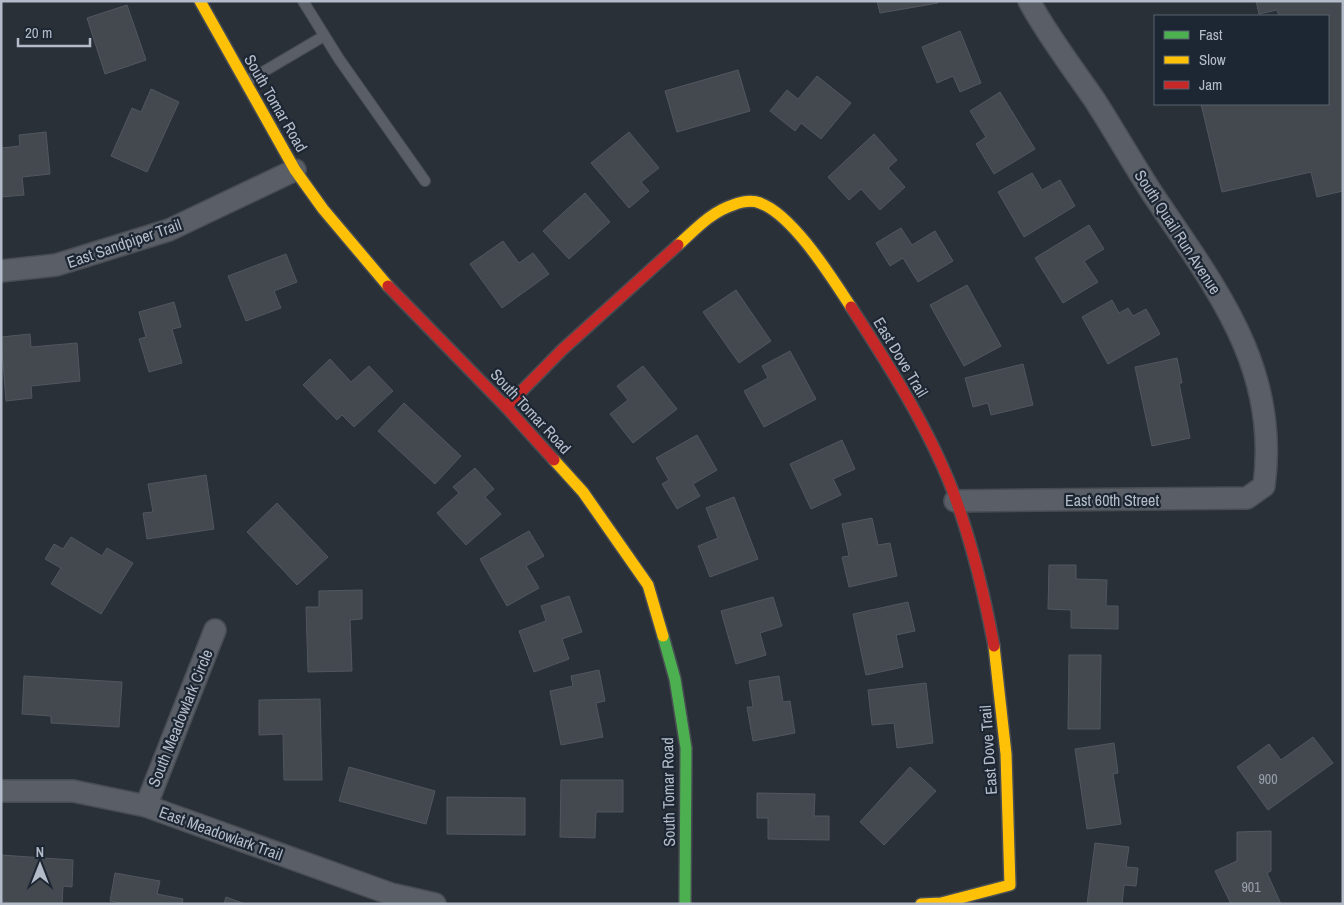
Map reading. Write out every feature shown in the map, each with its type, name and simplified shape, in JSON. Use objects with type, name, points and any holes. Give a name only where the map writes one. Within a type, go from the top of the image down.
[{"type":"street","name":"South Tomar Road","points":[[200,1],[295,170],[323,209],[384,282],[506,407],[583,492],[648,585],[676,679],[686,748],[685,904]]},
{"type":"street","name":"South Quail Run Avenue","points":[[1029,1],[1152,192],[1204,268],[1230,314],[1250,356],[1259,390],[1267,432],[1268,459],[1264,486]]},
{"type":"street","name":"East Sandpiper Trail","points":[[1,271],[56,265],[169,230],[295,170]]},
{"type":"street","name":"East Dove Trail","points":[[506,407],[562,350],[708,218],[726,206],[747,202],[762,203],[775,212],[797,235],[824,268],[865,328],[911,404],[945,472],[990,624],[1004,721],[1010,885],[941,903],[921,904]]},
{"type":"street","name":"East 60th Street","points":[[955,501],[1247,498],[1264,486]]},
{"type":"street","name":"South Meadowlark Circle","points":[[146,806],[215,630]]},
{"type":"street","name":"East Meadowlark Trail","points":[[1,791],[73,791],[146,806],[390,894],[435,904]]},
{"type":"lane","points":[[303,1],[324,36],[425,181]]},
{"type":"lane","points":[[245,82],[324,36]]},
{"type":"building","points":[[877,1],[938,1],[938,3],[880,13]]},
{"type":"building","points":[[1256,1],[1343,1],[1343,191],[1317,197],[1311,172],[1222,192],[1201,105],[1329,105],[1329,15],[1279,15],[1277,10],[1259,14]]},
{"type":"building","points":[[127,5],[146,60],[105,74],[87,18]]},
{"type":"building","points":[[960,31],[981,83],[960,92],[953,76],[937,83],[922,47]]},
{"type":"building","points":[[738,70],[750,111],[677,132],[665,91]]},
{"type":"building","points":[[817,76],[851,103],[821,139],[801,123],[795,131],[770,111],[787,90],[798,99]]},
{"type":"building","points":[[151,89],[179,102],[147,172],[111,156],[132,108],[141,112]]},
{"type":"building","points":[[1000,92],[1035,149],[994,174],[976,144],[986,137],[970,111]]},
{"type":"building","points":[[46,132],[50,174],[22,177],[24,195],[1,197],[1,148],[20,146],[19,135]]},
{"type":"building","points":[[629,132],[659,168],[641,182],[649,191],[629,208],[591,163]]},
{"type":"building","points":[[874,134],[897,160],[888,168],[905,187],[880,210],[861,189],[849,200],[828,177]]},
{"type":"building","points":[[1032,173],[1042,190],[1060,180],[1075,206],[1024,237],[998,192]]},
{"type":"building","points":[[585,193],[610,222],[569,259],[543,231]]},
{"type":"building","points":[[1089,225],[1104,249],[1084,261],[1098,282],[1063,303],[1035,258]]},
{"type":"building","points":[[901,228],[912,245],[935,231],[953,261],[918,282],[903,258],[890,266],[876,243]]},
{"type":"building","points":[[503,241],[519,263],[533,253],[549,274],[502,308],[470,264]]},
{"type":"building","points":[[286,254],[297,282],[274,291],[281,308],[246,321],[228,276]]},
{"type":"building","points":[[967,285],[1001,346],[964,366],[930,305]]},
{"type":"building","points":[[736,290],[771,341],[739,363],[703,312]]},
{"type":"building","points":[[1112,300],[1119,313],[1128,308],[1133,316],[1146,309],[1160,334],[1108,364],[1082,317]]},
{"type":"building","points":[[174,302],[181,327],[172,329],[182,363],[149,372],[139,339],[146,337],[139,312]]},
{"type":"building","points":[[30,334],[31,347],[77,343],[80,381],[31,386],[32,398],[6,401],[1,337]]},
{"type":"building","points":[[790,351],[816,399],[764,427],[744,391],[768,378],[762,366]]},
{"type":"building","points":[[1177,358],[1182,383],[1179,383],[1190,438],[1152,446],[1135,367]]},
{"type":"building","points":[[330,359],[351,382],[369,366],[393,391],[354,427],[342,415],[337,420],[303,385]]},
{"type":"building","points":[[1023,364],[1033,405],[991,415],[988,403],[973,407],[965,378]]},
{"type":"building","points":[[643,366],[677,409],[633,443],[610,414],[628,400],[617,386]]},
{"type":"building","points":[[404,403],[461,456],[435,484],[378,431]]},
{"type":"building","points":[[697,435],[717,470],[693,484],[700,496],[677,509],[662,484],[669,480],[656,458]]},
{"type":"building","points":[[842,440],[855,469],[833,479],[841,495],[811,509],[790,464]]},
{"type":"building","points":[[475,468],[494,489],[485,497],[501,514],[466,545],[437,513],[459,493],[453,487]]},
{"type":"building","points":[[206,475],[214,529],[147,539],[143,513],[153,512],[148,484]]},
{"type":"building","points":[[734,497],[758,559],[710,577],[698,546],[718,538],[706,508]]},
{"type":"building","points":[[277,503],[328,557],[297,585],[247,532]]},
{"type":"building","points":[[872,518],[878,545],[890,543],[897,576],[849,587],[842,557],[849,556],[842,524]]},
{"type":"building","points":[[529,531],[544,556],[526,566],[539,588],[507,606],[480,559]]},
{"type":"building","points":[[71,537],[102,556],[107,548],[133,563],[101,614],[51,584],[61,568],[45,559],[54,544],[63,549]]},
{"type":"building","points":[[1049,565],[1076,565],[1076,579],[1107,580],[1106,606],[1118,606],[1118,629],[1071,628],[1071,610],[1048,609]]},
{"type":"building","points":[[362,590],[362,619],[350,620],[352,671],[308,672],[306,607],[319,607],[319,591]]},
{"type":"building","points":[[569,596],[582,632],[562,639],[569,659],[534,672],[519,631],[546,621],[541,606]]},
{"type":"building","points":[[773,597],[782,626],[760,633],[766,655],[736,664],[721,611]]},
{"type":"building","points":[[908,602],[915,631],[896,635],[903,667],[866,675],[853,614]]},
{"type":"building","points":[[1069,655],[1101,655],[1100,729],[1068,729]]},
{"type":"building","points":[[599,670],[605,701],[596,703],[603,737],[561,745],[550,691],[573,686],[571,676]]},
{"type":"building","points":[[24,676],[122,682],[119,727],[51,723],[51,716],[22,714]]},
{"type":"building","points":[[779,676],[783,702],[790,701],[795,733],[753,741],[747,707],[753,707],[749,681]]},
{"type":"building","points":[[926,683],[933,743],[897,748],[894,723],[872,725],[868,690]]},
{"type":"building","points":[[320,699],[322,780],[284,780],[283,734],[259,735],[259,700]]},
{"type":"building","points":[[1313,737],[1333,763],[1268,810],[1237,767],[1269,744],[1281,760]]},
{"type":"building","points":[[1114,743],[1118,773],[1113,774],[1121,824],[1087,829],[1075,749]]},
{"type":"building","points":[[349,767],[435,791],[426,824],[339,801]]},
{"type":"building","points":[[910,767],[936,791],[884,845],[860,822]]},
{"type":"building","points":[[561,780],[623,780],[623,812],[596,812],[595,838],[560,837]]},
{"type":"building","points":[[757,793],[815,794],[814,816],[829,816],[829,840],[768,839],[768,818],[757,818]]},
{"type":"building","points":[[447,797],[525,798],[525,835],[447,834]]},
{"type":"building","points":[[1271,831],[1271,871],[1267,873],[1281,904],[1231,904],[1215,871],[1237,861],[1237,832]]},
{"type":"building","points":[[1095,843],[1129,847],[1126,867],[1138,868],[1136,886],[1124,885],[1122,904],[1087,904]]},
{"type":"building","points":[[1,855],[73,860],[72,887],[63,886],[62,904],[11,904],[1,901]]},
{"type":"building","points":[[115,873],[160,881],[157,894],[183,899],[182,904],[124,904],[110,901]]},
{"type":"building","points":[[226,897],[245,904],[224,904]]},
{"type":"traffic: fast","points":[[663,636],[675,679],[686,748],[685,904]]},
{"type":"traffic: slow","points":[[200,1],[295,170],[323,209],[388,286]]},
{"type":"traffic: slow","points":[[678,245],[704,222],[725,208],[743,202],[760,203],[773,210],[798,234],[823,265],[851,307]]},
{"type":"traffic: slow","points":[[554,460],[583,492],[648,585],[663,636]]},
{"type":"traffic: slow","points":[[921,904],[941,903],[1010,885],[1006,754],[994,646]]},
{"type":"traffic: jam","points":[[506,407],[562,350],[678,245]]},
{"type":"traffic: jam","points":[[388,286],[506,407],[554,460]]},
{"type":"traffic: jam","points":[[851,307],[906,395],[942,465],[959,508],[971,547],[994,646]]}]
